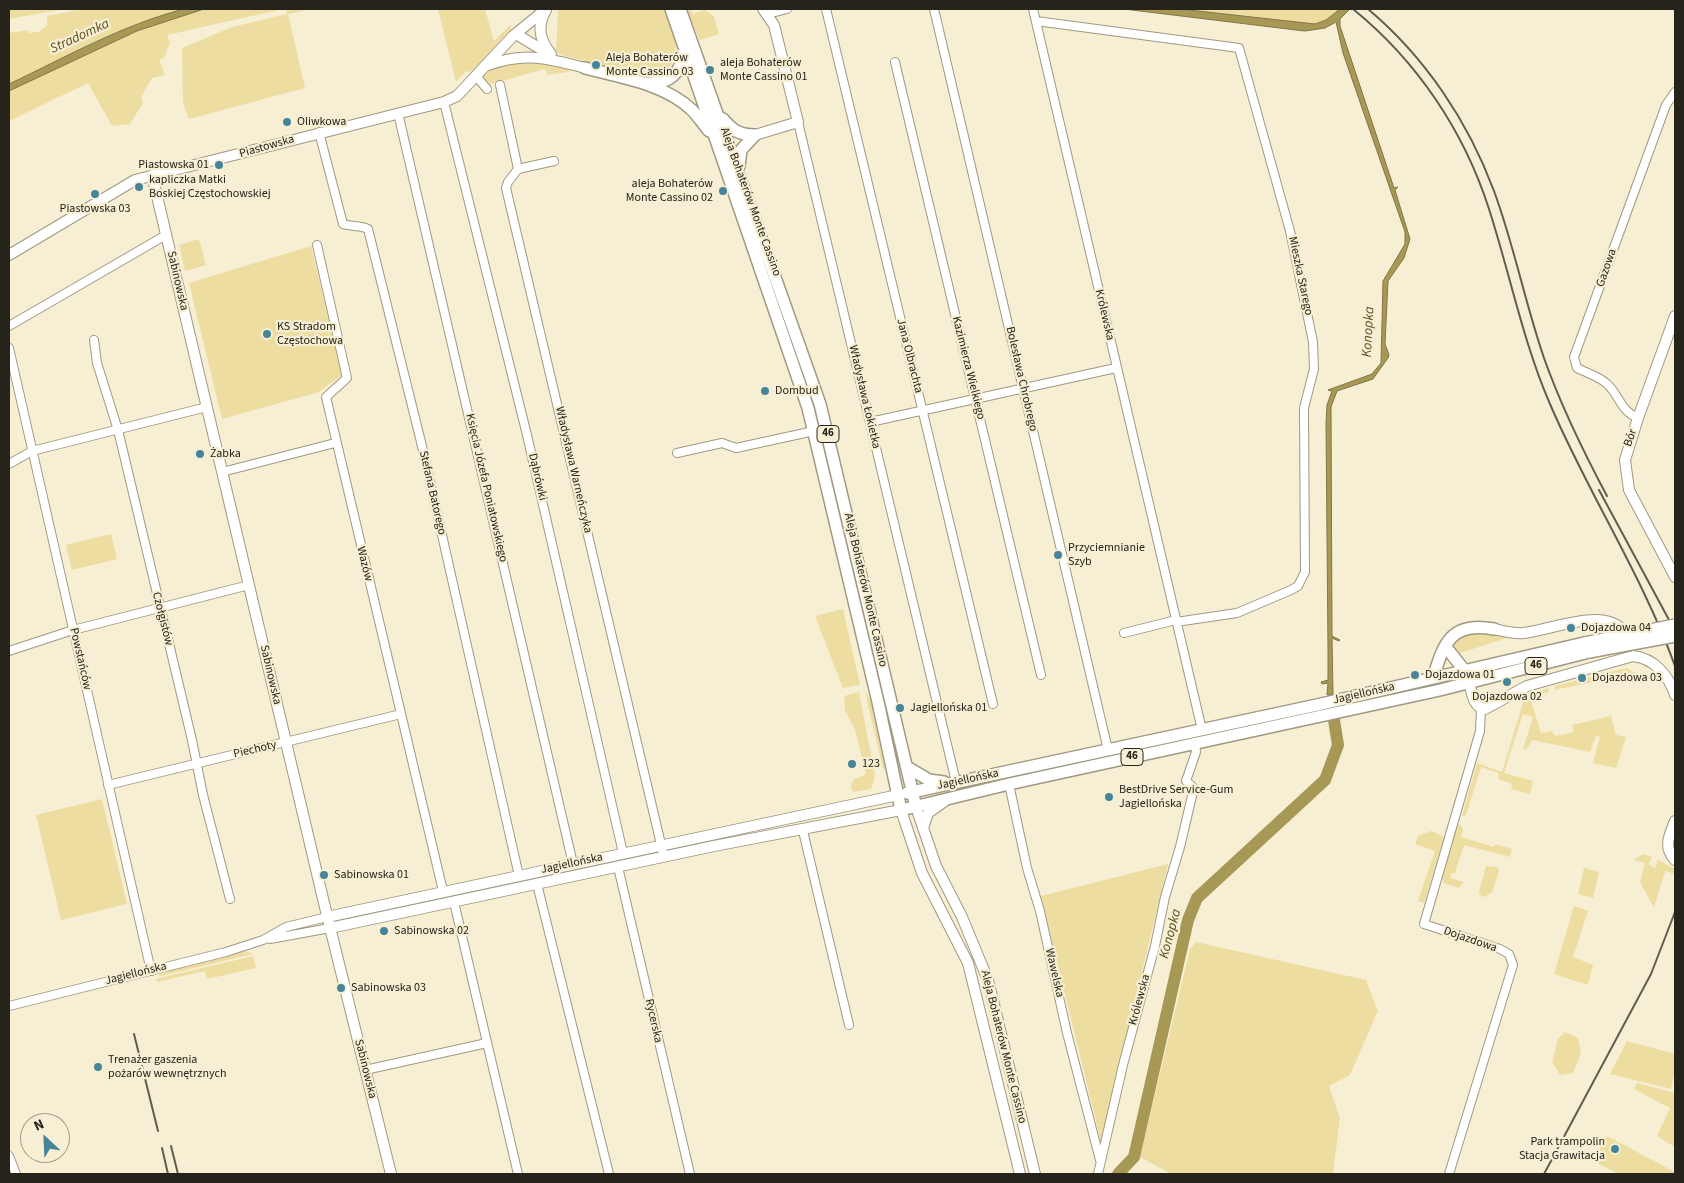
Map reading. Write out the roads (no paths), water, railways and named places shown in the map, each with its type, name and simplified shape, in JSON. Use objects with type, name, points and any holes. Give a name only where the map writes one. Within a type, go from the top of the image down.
[{"type":"main road","name":"Aleja Bohaterów Monte Cassino","points":[[671,9],[713,136],[789,349],[814,431],[878,702],[901,810]]},
{"type":"main road","name":"Aleja Bohaterów Monte Cassino","points":[[680,9],[820,404],[916,807]]},
{"type":"main road","points":[[641,82],[663,82],[672,78],[680,69],[685,50]]},
{"type":"main road","points":[[585,68],[641,82],[671,96],[692,110],[713,136]]},
{"type":"main road","points":[[716,110],[731,129],[746,135],[756,135]]},
{"type":"main road","points":[[739,172],[738,157],[741,150],[745,143],[756,135]]},
{"type":"main road","name":"Jagiellońska","points":[[901,810],[1195,742],[1318,710],[1347,698],[1465,671],[1586,647],[1675,625]]},
{"type":"main road","points":[[1433,678],[1442,649],[1455,633],[1464,628],[1476,626],[1494,630]]},
{"type":"main road","name":"Jagiellońska","points":[[898,795],[1202,730],[1318,710],[1350,710],[1469,682],[1586,647],[1675,636]]},
{"type":"main road","points":[[1445,646],[1465,671]]},
{"type":"main road","points":[[907,767],[929,780],[956,782]]},
{"type":"street","name":"Piastowska","points":[[9,255],[121,187],[152,175],[218,161],[320,132],[444,102],[456,96],[514,35],[546,9]]},
{"type":"street","points":[[546,9],[540,32],[544,46],[554,57]]},
{"type":"street","points":[[766,11],[787,9]]},
{"type":"street","name":"Jana Olbrachta","points":[[826,9],[993,704]]},
{"type":"street","name":"Bolesława Chrobrego","points":[[934,9],[1108,750]]},
{"type":"street","name":"Królewska","points":[[1033,9],[1202,730]]},
{"type":"street","name":"Władysława Łokietka","points":[[766,11],[776,31],[956,782]]},
{"type":"street","name":"Mieszka Starego","points":[[1036,21],[1239,48],[1290,231],[1314,356],[1304,408],[1305,572],[1298,586],[1247,609],[1223,616],[1176,621]]},
{"type":"street","points":[[514,35],[517,47],[526,56]]},
{"type":"street","points":[[514,35],[554,57],[585,68]]},
{"type":"street","points":[[485,66],[513,57],[554,57]]},
{"type":"street","name":"Kazimierza Wielkiego","points":[[895,62],[1041,675]]},
{"type":"street","points":[[476,76],[487,88]]},
{"type":"street","points":[[500,85],[518,169],[554,161]]},
{"type":"street","name":"Gazowa","points":[[1638,418],[1629,414],[1623,408],[1614,391],[1606,383],[1577,368],[1574,357],[1666,105],[1675,92]]},
{"type":"street","name":"Dąbrówki","points":[[444,102],[528,434],[623,853]]},
{"type":"street","name":"Księcia Józefa Poniatowskiego","points":[[398,113],[573,864]]},
{"type":"street","points":[[756,135],[798,122]]},
{"type":"street","name":"Stefana Batorego","points":[[320,132],[344,224],[352,227],[361,226],[368,229],[420,442],[519,876]]},
{"type":"street","name":"Władysława Warneńczyka","points":[[518,169],[508,182],[506,188],[664,857]]},
{"type":"street","name":"Sabinowska","points":[[152,175],[327,917],[391,1174]]},
{"type":"street","points":[[9,326],[166,236]]},
{"type":"street","name":"Wazów","points":[[317,245],[347,378],[326,397],[335,442],[443,891]]},
{"type":"street","name":"Bór","points":[[1675,316],[1626,454],[1626,480],[1638,508],[1675,578]]},
{"type":"street","name":"Czołgistów","points":[[94,340],[102,380],[118,430],[203,795],[230,899]]},
{"type":"street","name":"Powstańców","points":[[9,348],[151,971]]},
{"type":"street","points":[[870,422],[1116,368]]},
{"type":"street","points":[[9,464],[32,451],[207,407]]},
{"type":"street","points":[[677,453],[722,443],[736,448],[814,431]]},
{"type":"street","points":[[222,472],[335,442]]},
{"type":"street","name":"Bór","points":[[1666,558],[1675,564]]},
{"type":"street","points":[[9,651],[73,630],[248,585]]},
{"type":"street","points":[[1124,633],[1176,621]]},
{"type":"street","points":[[1494,630],[1521,633],[1582,621],[1613,621],[1625,629],[1633,656]]},
{"type":"street","points":[[1469,682],[1475,703],[1481,708],[1489,708],[1527,686],[1633,656],[1654,664],[1666,676],[1675,695]]},
{"type":"street","name":"Dojazdowa","points":[[1450,1174],[1513,965],[1509,954],[1500,949],[1424,924],[1480,731],[1481,708]]},
{"type":"street","name":"Piechoty","points":[[108,785],[401,714]]},
{"type":"street","name":"Królewska","points":[[1098,1174],[1123,1065],[1192,796],[1192,786],[1186,780],[1196,752],[1195,742]]},
{"type":"street","name":"Wawelska","points":[[1009,784],[1027,868],[1040,911],[1068,1033],[1101,1162]]},
{"type":"street","name":"Jagiellońska","points":[[263,940],[286,927],[327,917],[898,795]]},
{"type":"street","points":[[923,828],[928,813],[945,800]]},
{"type":"street","name":"Aleja Bohaterów Monte Cassino","points":[[916,807],[936,866],[966,925],[988,980],[1035,1174]]},
{"type":"street","name":"Jagiellońska","points":[[9,1006],[226,952],[263,940],[330,928],[664,857],[901,810]]},
{"type":"street","name":"Aleja Bohaterów Monte Cassino","points":[[901,810],[922,873],[968,963],[1020,1174]]},
{"type":"street","points":[[878,815],[895,820],[907,832]]},
{"type":"street","points":[[1675,821],[1668,842],[1669,850],[1675,860]]},
{"type":"street","points":[[802,831],[849,1025]]},
{"type":"street","name":"Rycerska","points":[[618,867],[690,1174]]},
{"type":"street","points":[[537,884],[609,1174]]},
{"type":"street","points":[[454,902],[518,1174]]},
{"type":"street","points":[[365,1070],[487,1044]]},
{"type":"street","points":[[9,1156],[16,1174]]},
{"type":"waterway","name":"Konopka","points":[[1118,1174],[1134,1157],[1188,920],[1197,898],[1325,780],[1338,745],[1334,720]]},
{"type":"railway","points":[[1353,9],[1398,51],[1418,75],[1436,99],[1466,152],[1479,180],[1497,233],[1524,332],[1540,380],[1581,470],[1647,599],[1675,666]]},
{"type":"railway","points":[[1368,9],[1389,28],[1426,69],[1458,115],[1471,140],[1501,211],[1544,358],[1573,428],[1607,496]]},
{"type":"railway","points":[[1599,490],[1675,631]]},
{"type":"railway","points":[[1544,1174],[1651,974],[1675,912]]},
{"type":"railway","points":[[134,1034],[158,1131]]},
{"type":"railway","points":[[171,1146],[178,1174]]},
{"type":"railway","points":[[162,1148],[168,1174]]},
{"type":"place","name":"Aleja Bohaterów Monte Cassino 03","points":[[596,65]]},
{"type":"place","name":"aleja Bohaterów Monte Cassino 01","points":[[710,70]]},
{"type":"place","name":"Oliwkowa","points":[[287,122]]},
{"type":"place","name":"Piastowska 01","points":[[219,165]]},
{"type":"place","name":"kapliczka Matki Boskiej Częstochowskiej","points":[[139,187]]},
{"type":"place","name":"aleja Bohaterów Monte Cassino 02","points":[[723,191]]},
{"type":"place","name":"Piastowska 03","points":[[95,194]]},
{"type":"place","name":"KS Stradom Częstochowa","points":[[267,334]]},
{"type":"place","name":"Dombud","points":[[765,391]]},
{"type":"place","name":"Żabka","points":[[200,454]]},
{"type":"place","name":"Przyciemnianie Szyb","points":[[1058,555]]},
{"type":"place","name":"Dojazdowa 04","points":[[1571,628]]},
{"type":"place","name":"Dojazdowa 01","points":[[1415,675]]},
{"type":"place","name":"Dojazdowa 03","points":[[1582,678]]},
{"type":"place","name":"Dojazdowa 02","points":[[1507,682]]},
{"type":"place","name":"Jagiellońska 01","points":[[900,708]]},
{"type":"place","name":"123","points":[[852,764]]},
{"type":"place","name":"BestDrive Service-Gum Jagiellońska","points":[[1109,797]]},
{"type":"place","name":"Sabinowska 01","points":[[324,875]]},
{"type":"place","name":"Sabinowska 02","points":[[384,931]]},
{"type":"place","name":"Sabinowska 03","points":[[341,988]]},
{"type":"place","name":"Trenażer gaszenia pożarów wewnętrznych","points":[[98,1067]]},
{"type":"place","name":"Park trampolin Stacja Grawitacja","points":[[1615,1149]]},
{"type":"water label","name":"Stradomka","points":[[80,37]]}]
